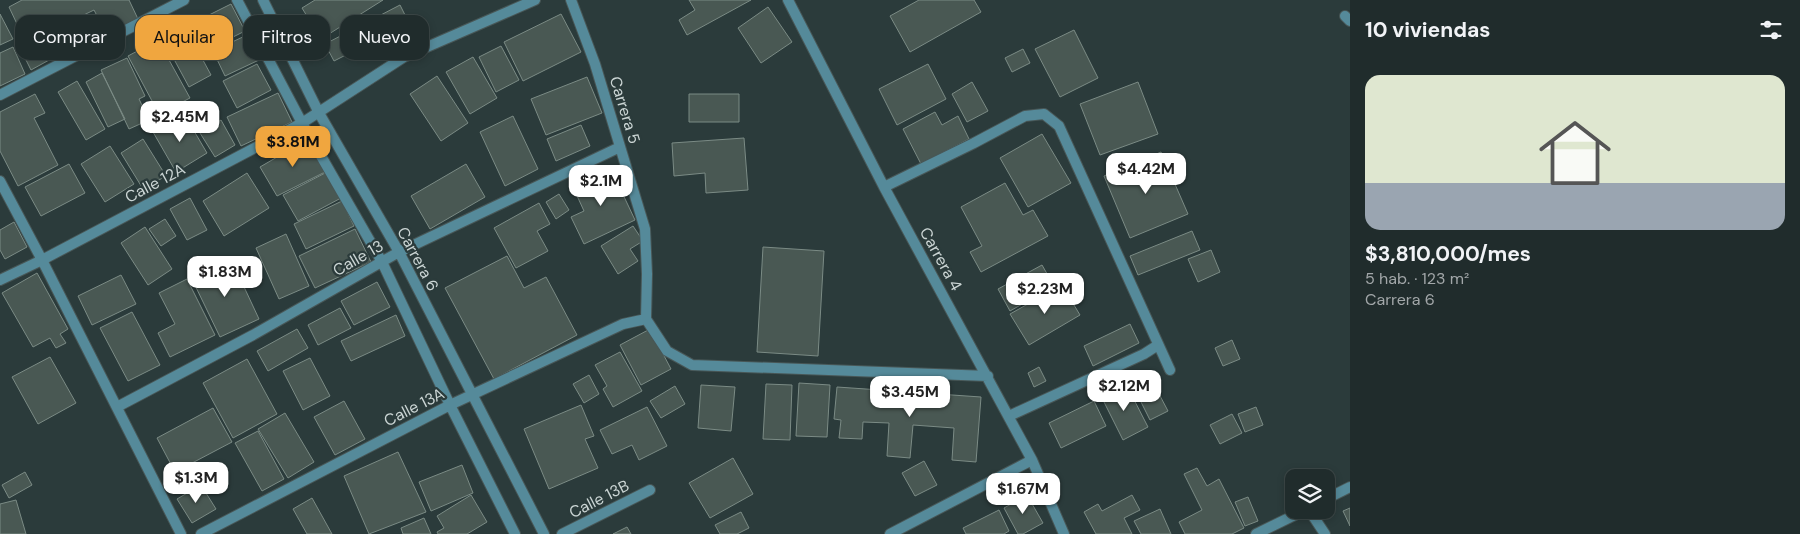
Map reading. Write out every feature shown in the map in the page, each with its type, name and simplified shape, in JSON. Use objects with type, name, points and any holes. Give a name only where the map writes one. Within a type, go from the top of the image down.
[{"type":"street","points":[[0,95],[184,0]]},
{"type":"street","name":"Carrera 6","points":[[237,0],[302,123],[382,262],[450,405],[515,534]]},
{"type":"street","name":"Carrera 6","points":[[263,0],[319,112],[398,252],[544,534]]},
{"type":"street","name":"Calle 12A","points":[[0,280],[42,260],[302,123],[404,57],[535,0]]},
{"type":"street","name":"Carrera 5","points":[[571,0],[595,64],[645,229],[646,319]]},
{"type":"street","name":"Carrera 4","points":[[788,0],[884,187],[1032,460],[1064,534]]},
{"type":"street","points":[[884,187],[1025,116],[1044,114],[1059,126],[1170,370]]},
{"type":"street","name":"Calle 13","points":[[117,407],[253,335],[398,252],[620,147]]},
{"type":"street","points":[[0,181],[181,534]]},
{"type":"street","points":[[646,319],[667,351],[692,365],[988,376]]},
{"type":"street","name":"Calle 13A","points":[[201,534],[450,405],[623,324],[646,319]]},
{"type":"street","points":[[1009,416],[1144,354],[1158,345]]},
{"type":"street","points":[[890,534],[1032,460]]},
{"type":"street","points":[[1335,494],[1350,487]]},
{"type":"street","name":"Calle 13B","points":[[562,534],[650,490]]},
{"type":"street","points":[[1256,534],[1287,519]]},
{"type":"street","points":[[1315,519],[1325,534]]},
{"type":"building","points":[[22,0],[129,0],[136,15],[135,21],[125,26],[125,15],[97,15],[94,10],[84,15],[15,15],[15,20],[9,7]]},
{"type":"building","points":[[315,0],[383,0],[359,15],[340,15],[340,27],[330,33],[330,15],[306,15],[302,8]]},
{"type":"building","points":[[689,0],[751,0],[687,35],[679,20],[695,10]]},
{"type":"building","points":[[919,0],[974,0],[981,12],[910,52],[890,16]]},
{"type":"building","points":[[231,4],[243,27],[243,32],[233,37],[233,15],[209,15]]},
{"type":"building","points":[[400,5],[405,15],[381,15]]},
{"type":"building","points":[[768,7],[792,42],[761,63],[738,28]]},
{"type":"building","points":[[0,14],[13,39],[0,45]]},
{"type":"building","points":[[561,14],[581,52],[523,81],[504,42]]},
{"type":"building","points":[[1074,30],[1098,78],[1060,97],[1035,49]]},
{"type":"building","points":[[340,36],[340,58],[334,61],[330,53],[330,41]]},
{"type":"building","points":[[243,37],[243,60],[259,60],[225,76],[217,60],[233,60],[233,42]]},
{"type":"building","points":[[501,46],[519,80],[496,92],[479,57]]},
{"type":"building","points":[[13,47],[15,60],[19,60],[25,74],[0,86],[0,53]]},
{"type":"building","points":[[1023,49],[1030,63],[1012,72],[1005,58]]},
{"type":"building","points":[[135,52],[135,60],[169,60],[190,98],[159,114],[128,56]]},
{"type":"building","points":[[473,57],[497,98],[470,114],[446,72]]},
{"type":"building","points":[[127,58],[145,96],[139,99],[149,120],[129,129],[101,70]]},
{"type":"building","points":[[26,60],[49,60],[31,70]]},
{"type":"building","points":[[174,60],[203,60],[211,75],[189,87]]},
{"type":"building","points":[[257,64],[271,90],[237,108],[223,81]]},
{"type":"building","points":[[928,64],[946,99],[897,125],[879,89]]},
{"type":"building","points":[[102,73],[125,119],[108,127],[86,82]]},
{"type":"building","points":[[437,76],[468,123],[441,141],[410,94]]},
{"type":"building","points":[[587,77],[602,113],[546,135],[531,99]]},
{"type":"building","points":[[77,81],[105,129],[86,140],[58,92]]},
{"type":"building","points":[[972,82],[988,111],[967,122],[952,94]]},
{"type":"building","points":[[1138,82],[1158,134],[1100,155],[1080,104]]},
{"type":"building","points":[[278,93],[292,122],[241,146],[227,117]]},
{"type":"building","points":[[35,94],[45,113],[34,118],[58,165],[18,186],[0,151],[0,112]]},
{"type":"building","points":[[689,94],[739,94],[739,122],[689,122]]},
{"type":"building","points":[[935,112],[942,125],[958,116],[969,139],[921,164],[903,129]]},
{"type":"building","points":[[184,114],[207,153],[176,172],[153,132]]},
{"type":"building","points":[[513,116],[538,169],[505,186],[480,132]]},
{"type":"building","points":[[221,120],[235,145],[215,157],[200,133]]},
{"type":"building","points":[[581,125],[590,146],[556,161],[547,139]]},
{"type":"building","points":[[1042,134],[1071,183],[1028,207],[1000,158]]},
{"type":"building","points":[[744,138],[748,190],[706,193],[705,173],[674,176],[672,143]]},
{"type":"building","points":[[143,139],[166,176],[143,189],[121,153]]},
{"type":"building","points":[[308,139],[327,171],[277,196],[260,167]]},
{"type":"building","points":[[110,146],[134,184],[105,202],[81,164]]},
{"type":"building","points":[[1161,152],[1188,214],[1130,238],[1104,176]]},
{"type":"building","points":[[69,164],[85,193],[41,216],[25,187]]},
{"type":"building","points":[[466,164],[485,197],[430,229],[411,196]]},
{"type":"building","points":[[611,169],[635,220],[584,244],[571,217],[584,211],[573,187]]},
{"type":"building","points":[[327,172],[341,198],[298,221],[283,195]]},
{"type":"building","points":[[247,173],[269,208],[224,236],[203,201]]},
{"type":"building","points":[[1005,183],[1023,215],[1033,210],[1048,236],[981,272],[970,252],[982,246],[961,207]]},
{"type":"building","points":[[559,194],[569,210],[556,219],[546,202]]},
{"type":"building","points":[[190,198],[207,230],[187,240],[170,209]]},
{"type":"building","points":[[342,201],[354,226],[306,249],[294,224]]},
{"type":"building","points":[[539,203],[550,224],[537,231],[548,251],[516,268],[494,228]]},
{"type":"building","points":[[165,219],[176,236],[161,246],[149,229]]},
{"type":"building","points":[[14,222],[27,247],[5,259],[0,250],[0,230]]},
{"type":"building","points":[[633,226],[643,241],[630,249],[638,261],[618,274],[601,246]]},
{"type":"building","points":[[145,227],[172,269],[148,285],[121,243]]},
{"type":"building","points":[[355,229],[371,262],[315,288],[299,256]]},
{"type":"building","points":[[1192,231],[1200,250],[1138,275],[1130,256]]},
{"type":"building","points":[[286,234],[309,286],[279,299],[256,248]]},
{"type":"building","points":[[763,247],[824,251],[818,356],[757,352]]},
{"type":"building","points":[[1211,250],[1220,272],[1198,282],[1188,259]]},
{"type":"building","points":[[507,256],[524,288],[546,277],[577,335],[494,379],[445,288]]},
{"type":"building","points":[[231,259],[259,319],[220,337],[191,277]]},
{"type":"building","points":[[1042,265],[1054,286],[1010,311],[998,289]]},
{"type":"building","points":[[37,273],[68,329],[60,334],[66,343],[56,348],[50,338],[33,347],[2,293]]},
{"type":"building","points":[[121,275],[136,304],[92,325],[78,296]]},
{"type":"building","points":[[187,279],[215,335],[170,357],[158,333],[175,324],[159,293]]},
{"type":"building","points":[[377,282],[390,307],[354,325],[341,301]]},
{"type":"building","points":[[1062,285],[1080,315],[1029,345],[1010,314]]},
{"type":"building","points":[[340,308],[351,328],[318,345],[308,325]]},
{"type":"building","points":[[132,312],[160,365],[128,381],[100,328]]},
{"type":"building","points":[[396,315],[405,336],[351,361],[341,341]]},
{"type":"building","points":[[1130,324],[1139,343],[1093,366],[1084,346]]},
{"type":"building","points":[[297,329],[308,348],[268,371],[257,351]]},
{"type":"building","points":[[650,329],[671,369],[641,385],[620,345]]},
{"type":"building","points":[[1232,340],[1240,359],[1223,366],[1215,348]]},
{"type":"building","points":[[620,352],[642,391],[613,407],[603,389],[607,386],[595,365]]},
{"type":"building","points":[[50,357],[76,403],[38,424],[12,377]]},
{"type":"building","points":[[310,358],[330,396],[303,410],[283,371]]},
{"type":"building","points":[[247,359],[277,414],[233,438],[203,383]]},
{"type":"building","points":[[1039,367],[1046,381],[1034,387],[1028,373]]},
{"type":"building","points":[[1148,373],[1168,411],[1150,420],[1131,382]]},
{"type":"building","points":[[589,375],[599,394],[584,403],[573,384]]},
{"type":"building","points":[[799,383],[830,385],[827,437],[796,436]]},
{"type":"building","points":[[766,384],[792,385],[790,440],[763,439]]},
{"type":"building","points":[[1126,384],[1148,427],[1123,440],[1101,396]]},
{"type":"building","points":[[701,385],[735,387],[731,431],[698,428]]},
{"type":"building","points":[[675,386],[685,404],[661,418],[650,401]]},
{"type":"building","points":[[837,387],[981,397],[976,462],[952,460],[954,428],[913,425],[910,458],[887,456],[889,423],[863,422],[862,439],[839,438],[841,420],[834,419]]},
{"type":"building","points":[[344,401],[365,439],[335,455],[314,417]]},
{"type":"building","points":[[1094,401],[1106,426],[1061,448],[1049,423]]},
{"type":"building","points":[[581,405],[594,436],[585,439],[598,468],[549,489],[524,429]]},
{"type":"building","points":[[647,407],[667,446],[639,460],[632,445],[612,454],[600,430]]},
{"type":"building","points":[[1256,407],[1263,425],[1245,432],[1238,414]]},
{"type":"building","points":[[213,408],[232,442],[175,472],[157,438]]},
{"type":"building","points":[[285,413],[314,462],[288,478],[258,429]]},
{"type":"building","points":[[1232,414],[1242,433],[1220,444],[1210,425]]},
{"type":"building","points":[[258,431],[284,479],[262,491],[235,443]]},
{"type":"building","points":[[398,452],[426,512],[369,534],[344,476]]},
{"type":"building","points":[[733,458],[753,494],[710,518],[689,483]]},
{"type":"building","points":[[924,461],[937,485],[915,496],[902,473]]},
{"type":"building","points":[[462,465],[473,493],[431,511],[419,482]]},
{"type":"building","points":[[1197,468],[1207,486],[1219,479],[1244,528],[1232,534],[1185,534],[1179,522],[1202,510],[1184,474]]},
{"type":"building","points":[[25,472],[32,485],[9,498],[2,485]]},
{"type":"building","points":[[201,485],[216,509],[192,523],[177,499]]},
{"type":"building","points":[[471,495],[487,522],[467,534],[438,534],[437,532],[444,528],[437,516]]},
{"type":"building","points":[[1027,495],[1043,523],[1023,534],[1018,534],[1004,508]]},
{"type":"building","points":[[1132,495],[1140,510],[1124,518],[1132,534],[1096,534],[1084,512],[1098,504],[1102,511]]},
{"type":"building","points":[[1248,497],[1258,521],[1245,526],[1235,502]]},
{"type":"building","points":[[312,498],[332,534],[307,534],[293,509]]},
{"type":"building","points":[[16,500],[26,534],[0,534],[0,504]]},
{"type":"building","points":[[1350,508],[1350,526],[1343,511]]},
{"type":"building","points":[[1160,509],[1171,534],[1141,534],[1134,521]]},
{"type":"building","points":[[999,510],[1009,531],[1004,534],[966,534],[963,528]]},
{"type":"building","points":[[741,512],[749,528],[737,534],[720,534],[715,525]]},
{"type":"building","points":[[424,518],[431,534],[403,534],[401,528]]},
{"type":"building","points":[[627,527],[631,534],[613,534]]}]
